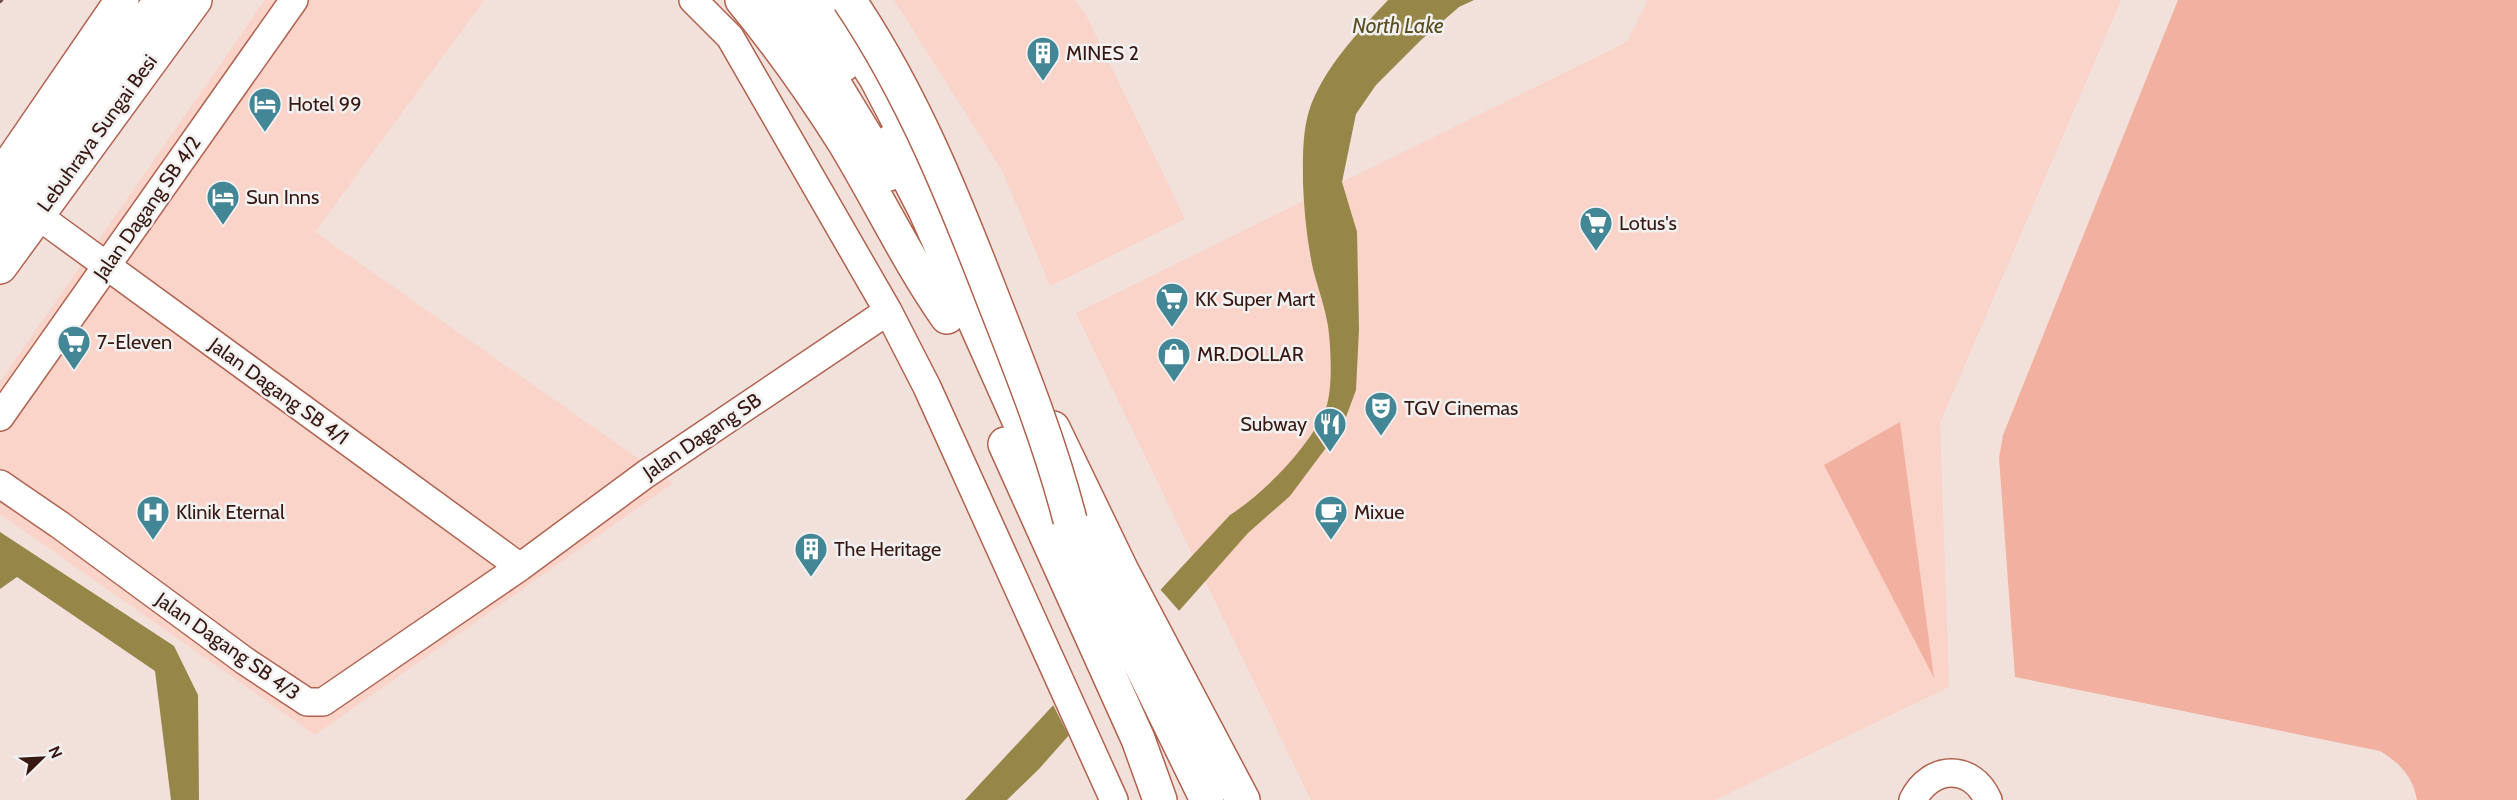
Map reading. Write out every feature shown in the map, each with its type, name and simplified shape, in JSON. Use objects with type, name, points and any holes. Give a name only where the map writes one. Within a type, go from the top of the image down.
[{"type":"highway","points":[[0,177],[122,0]]},
{"type":"highway","points":[[0,224],[161,0]]},
{"type":"highway","name":"Lebuhraya Sungai Besi","points":[[0,267],[195,0]]},
{"type":"highway","points":[[742,0],[788,60],[844,143],[919,275],[947,317]]},
{"type":"highway","points":[[771,0],[827,72],[872,142],[929,255],[947,317],[1138,739],[1160,800]]},
{"type":"highway","points":[[797,0],[833,49],[900,161],[1041,470],[1070,520],[1207,800]]},
{"type":"highway","points":[[826,0],[852,38],[902,126],[1122,571],[1243,800]]},
{"type":"highway","points":[[849,0],[883,51],[931,145],[1030,394],[1056,466],[1070,520]]},
{"type":"highway","points":[[1138,739],[1161,769],[1176,800]]},
{"type":"street","name":"Jalan Dagang SB 4/2","points":[[0,417],[294,0]]},
{"type":"street","points":[[693,0],[730,37],[888,311],[927,387],[1035,627],[1101,766],[1114,800]]},
{"type":"street","name":"Jalan Dagang SB 4/1","points":[[37,215],[520,567]]},
{"type":"street","name":"Jalan Dagang SB","points":[[520,567],[646,474],[888,311]]},
{"type":"street","name":"Jalan Dagang SB 4/3","points":[[0,484],[60,525],[245,661],[307,702],[323,702],[520,567]]},
{"type":"street","points":[[1911,796],[1937,775],[1953,773],[1969,778],[1980,786],[1988,800]]},
{"type":"shaded area","points":[[265,0],[484,0],[315,232],[673,483],[315,735],[0,514],[0,382]]},
{"type":"shaded area","name":"MINES 2","points":[[894,0],[1075,0],[1088,19],[1185,219],[1050,286],[1003,172]]},
{"type":"shaded area","points":[[1648,0],[2121,0],[1940,423],[1949,687],[1715,800],[1311,800],[1076,313],[1627,42]]},
{"type":"shaded area","points":[[2178,0],[2517,0],[2517,800],[2417,800],[2412,784],[2404,771],[2394,760],[2380,751],[2015,677],[1999,458],[2003,435]]},
{"type":"shaded area","points":[[1900,422],[1934,678],[1824,465]]},
{"type":"water","name":"North Lake","points":[[1388,0],[1474,0],[1459,7],[1421,40],[1376,85],[1356,114],[1342,182],[1357,232],[1359,329],[1356,390],[1343,425],[1290,496],[1248,533],[1039,769],[1007,800],[965,800],[1230,515],[1285,468],[1309,438],[1326,408],[1331,356],[1327,319],[1313,269],[1306,226],[1303,183],[1305,129],[1315,96],[1332,66]]},
{"type":"water","points":[[0,532],[174,646],[198,695],[199,800],[171,800],[155,671],[17,577],[0,589]]},
{"type":"pier","points":[[1159,588],[1181,613],[1070,738],[1052,703]]},
{"type":"place","name":"MINES 2","points":[[1043,82]]},
{"type":"place","name":"Hotel 99","points":[[265,133]]},
{"type":"place","name":"Sun Inns","points":[[223,226]]},
{"type":"place","name":"Lotus's","points":[[1596,252]]},
{"type":"place","name":"KK Super Mart","points":[[1172,328]]},
{"type":"place","name":"7-Eleven","points":[[74,371]]},
{"type":"place","name":"MR.DOLLAR","points":[[1174,383]]},
{"type":"place","name":"TGV Cinemas","points":[[1381,437]]},
{"type":"place","name":"Subway","points":[[1330,453]]},
{"type":"place","name":"Klinik Eternal","points":[[153,541]]},
{"type":"place","name":"Mixue","points":[[1331,541]]},
{"type":"place","name":"The Heritage","points":[[811,578]]}]
